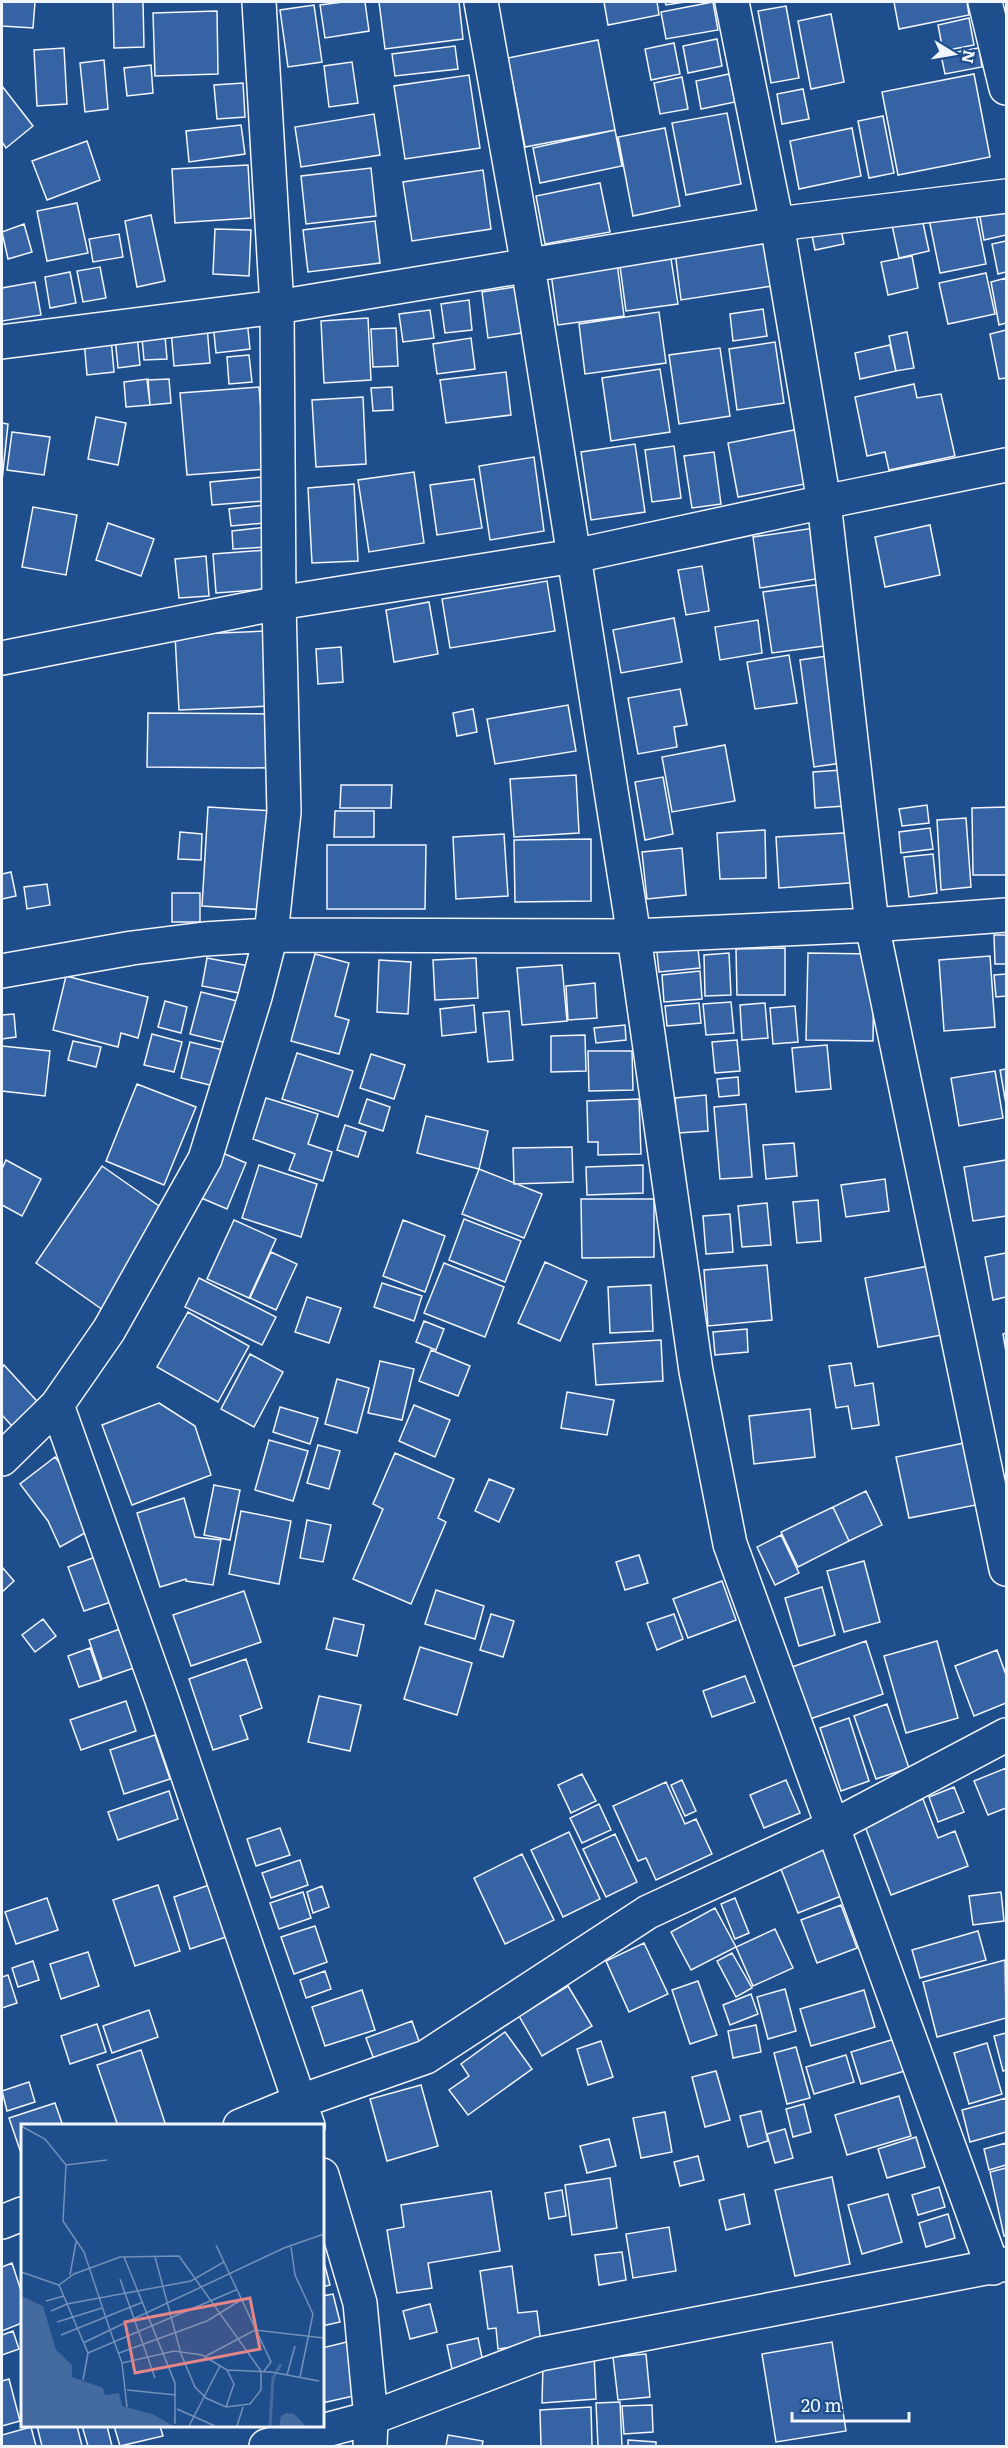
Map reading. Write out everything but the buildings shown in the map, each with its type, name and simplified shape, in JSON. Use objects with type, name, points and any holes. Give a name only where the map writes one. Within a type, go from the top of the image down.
[{"type":"street","points":[[2,1460],[57,1405],[109,1330],[206,1159],[255,998],[271,935],[284,812],[279,603],[277,307],[259,2]]},
{"type":"street","points":[[266,2446],[370,2432],[540,2354],[1000,2266],[832,1827],[730,1544],[696,1371],[634,936],[528,266],[481,2]]},
{"type":"street","points":[[732,2],[777,224],[824,502],[872,925],[1006,1569]]},
{"type":"street","points":[[985,2],[1006,88]]},
{"type":"street","points":[[2,342],[277,307],[777,224],[1006,196]]},
{"type":"street","points":[[2,658],[279,603],[574,556],[1006,465]]},
{"type":"street","points":[[2,971],[142,947],[204,939],[271,935],[634,936],[872,925],[1006,915]]},
{"type":"street","points":[[57,1405],[304,2113]]},
{"type":"street","points":[[250,2124],[304,2113],[426,2057],[648,1912],[832,1827],[1006,1735]]},
{"type":"street","points":[[324,2182],[360,2303],[370,2432]]},
{"type":"street","points":[[2,2222],[21,2214]]}]
